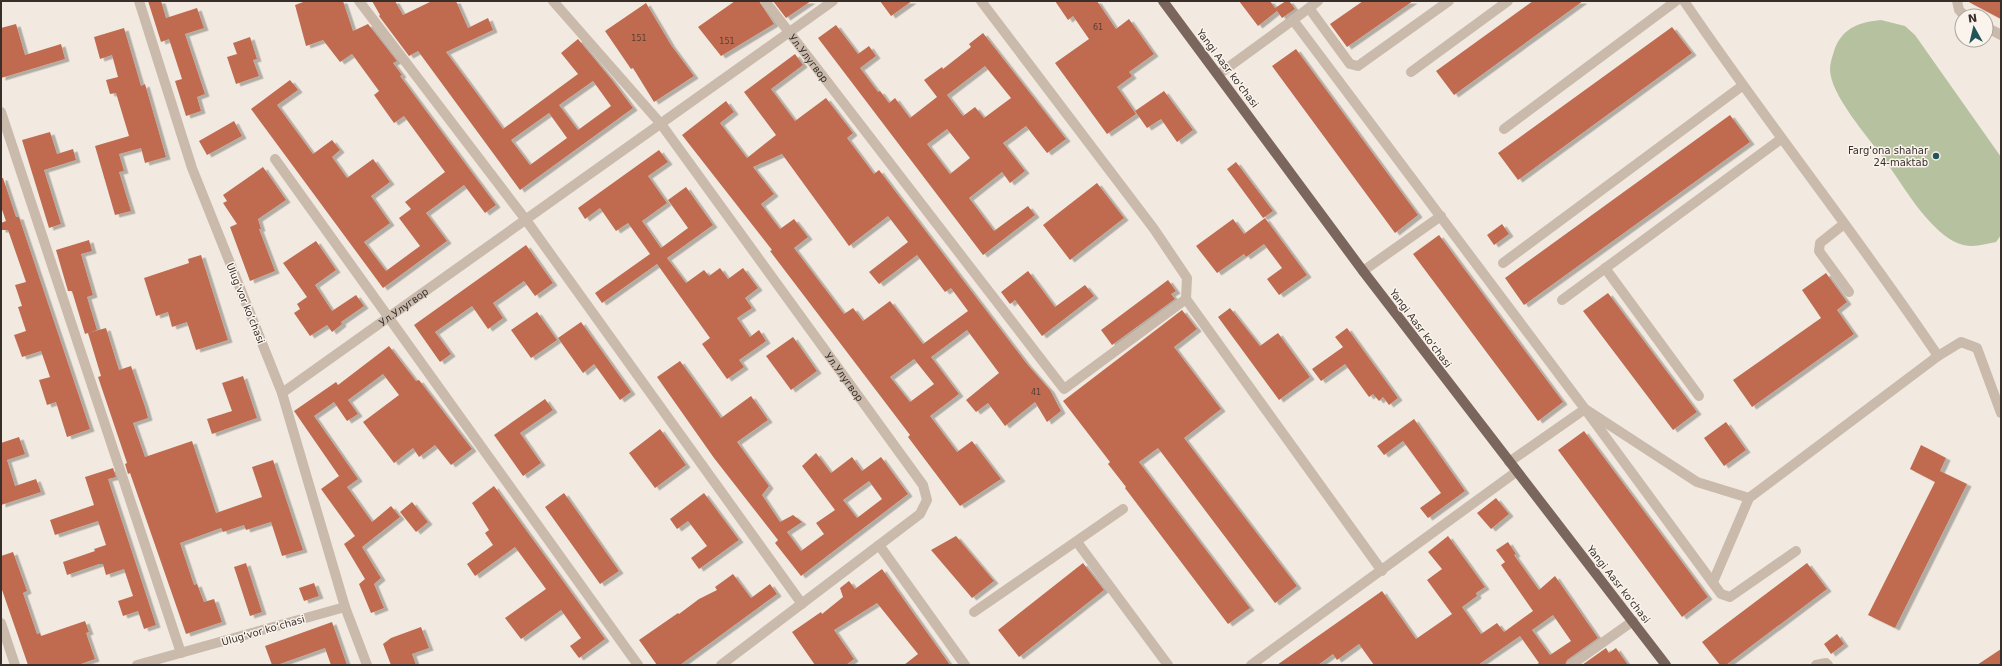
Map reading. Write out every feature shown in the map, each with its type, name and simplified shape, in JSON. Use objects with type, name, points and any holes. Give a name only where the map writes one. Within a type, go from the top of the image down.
[{"type":"main road","name":"Yangi Aasr ko'chasi","points":[[1163,1],[1363,271],[1516,472],[1666,665]]},
{"type":"street","name":"Ulugʻvor koʻchasi","points":[[139,1],[192,168],[282,393],[345,607],[367,665]]},
{"type":"street","points":[[359,1],[526,220],[802,604]]},
{"type":"street","name":"Ул.Улугвор","points":[[553,1],[661,124],[923,485],[927,500],[920,514],[721,665]]},
{"type":"street","name":"Ул.Улугвор","points":[[766,1],[790,30],[1064,389],[1186,299]]},
{"type":"street","name":"Ул.Улугвор","points":[[282,393],[832,1]]},
{"type":"street","points":[[981,1],[1154,229],[1187,278],[1186,299],[1382,571]]},
{"type":"street","points":[[1218,74],[1318,1]]},
{"type":"street","points":[[1309,8],[1350,64],[1358,66],[1449,1]]},
{"type":"street","points":[[1411,72],[1508,1]]},
{"type":"street","points":[[1504,129],[1676,1]]},
{"type":"street","points":[[1684,1],[1742,86],[1911,315],[1938,356]]},
{"type":"street","points":[[1293,20],[1585,409],[1721,594],[1730,597],[1796,551]]},
{"type":"street","points":[[1503,262],[1742,86]]},
{"type":"street","points":[[1,112],[181,652]]},
{"type":"street","points":[[1562,300],[1781,139]]},
{"type":"street","points":[[275,159],[638,665]]},
{"type":"street","points":[[1363,271],[1441,216]]},
{"type":"street","points":[[1844,224],[1820,244],[1819,251],[1849,292]]},
{"type":"street","points":[[1605,268],[1700,396]]},
{"type":"street","points":[[1713,582],[1748,498],[1938,356],[1961,342],[1977,348],[2001,413]]},
{"type":"street","points":[[1509,462],[1585,409]]},
{"type":"street","points":[[1585,409],[1697,482],[1748,498]]},
{"type":"street","points":[[1252,665],[1516,472]]},
{"type":"street","points":[[974,612],[1123,509]]},
{"type":"street","points":[[1077,542],[1168,665]]},
{"type":"street","points":[[880,545],[965,665]]},
{"type":"street","name":"Ulugʻvor koʻchasi","points":[[137,665],[345,607]]},
{"type":"street","points":[[1571,665],[1633,621]]},
{"type":"street","points":[[1,623],[15,665]]},
{"type":"street","points":[[1816,665],[1826,663],[1828,665]]},
{"type":"green space","points":[[1881,20],[1905,26],[1915,35],[2001,157],[2001,235],[1996,242],[1976,246],[1960,244],[1944,235],[1934,226],[1916,205],[1884,159],[1851,116],[1836,91],[1832,79],[1830,64],[1839,41],[1848,30],[1860,24]]},
{"type":"building","points":[[148,1],[161,1],[166,18],[197,8],[204,28],[185,34],[205,94],[197,97],[201,111],[186,116],[175,81],[182,79],[169,39],[161,42]]},
{"type":"building","points":[[306,1],[343,1],[353,31],[368,24],[397,61],[393,63],[402,75],[400,76],[496,205],[485,213],[464,185],[426,213],[447,241],[383,288],[251,109],[290,80],[298,90],[277,105],[313,154],[332,140],[340,150],[332,157],[347,178],[373,159],[390,182],[371,196],[390,223],[364,242],[386,271],[420,246],[399,218],[411,209],[405,202],[445,172],[404,116],[394,123],[374,95],[379,91],[352,54],[340,62],[323,40],[306,46],[295,5]]},
{"type":"building","points":[[372,1],[395,1],[403,15],[432,1],[456,1],[468,28],[488,18],[493,30],[446,52],[503,129],[578,74],[561,53],[578,39],[633,108],[520,190],[418,51],[409,56],[379,16],[380,15]],"holes":[[[593,81],[611,106],[578,130],[559,105]],[[549,113],[567,138],[530,165],[511,140]]]},
{"type":"building","points":[[735,1],[759,1],[774,24],[721,56],[698,27]]},
{"type":"building","points":[[773,1],[811,1],[786,18]]},
{"type":"building","points":[[880,1],[912,1],[891,16]]},
{"type":"building","points":[[1055,1],[1097,1],[1116,29],[1129,19],[1154,54],[1129,72],[1132,76],[1117,87],[1136,114],[1107,134],[1055,63],[1089,39],[1073,16],[1068,20]]},
{"type":"building","points":[[1239,1],[1270,1],[1277,11],[1258,26]]},
{"type":"building","points":[[1286,1],[1289,1],[1295,9],[1282,18],[1275,8]]},
{"type":"building","points":[[1363,1],[1413,1],[1347,47],[1330,24]]},
{"type":"building","points":[[1533,1],[1583,1],[1454,95],[1436,71]]},
{"type":"building","points":[[1967,1],[2001,1],[2001,19],[1994,15],[1994,8],[1980,8]]},
{"type":"building","points":[[646,3],[671,45],[694,76],[654,102],[633,68],[631,69],[605,31]]},
{"type":"building","points":[[16,24],[25,55],[61,44],[65,59],[1,78],[1,28]]},
{"type":"building","points":[[836,25],[858,54],[869,46],[876,56],[860,68],[878,92],[880,91],[889,103],[895,98],[910,118],[937,97],[924,80],[942,67],[943,69],[971,47],[969,44],[983,33],[1066,139],[1047,153],[1026,126],[1003,143],[1025,171],[1010,183],[1002,172],[969,198],[994,231],[1028,206],[1035,215],[983,255],[818,38]],"holes":[[[985,66],[1011,98],[984,118],[975,107],[963,116],[947,95]],[[947,129],[970,158],[950,174],[927,144]]]},
{"type":"building","points":[[1672,27],[1692,53],[1518,180],[1498,153]]},
{"type":"building","points":[[124,28],[141,86],[145,84],[166,157],[145,163],[141,148],[119,154],[124,171],[119,172],[131,211],[115,215],[95,146],[129,136],[116,93],[110,94],[106,80],[118,77],[112,55],[100,59],[94,37]]},
{"type":"building","points":[[250,37],[257,59],[253,60],[259,76],[236,84],[227,57],[237,54],[233,43]]},
{"type":"building","points":[[1296,49],[1418,215],[1395,233],[1272,66]]},
{"type":"building","points":[[795,54],[803,65],[771,89],[795,121],[826,98],[853,133],[847,138],[874,174],[879,170],[1027,364],[1050,390],[1061,411],[1047,422],[1035,402],[1005,426],[988,403],[976,412],[966,400],[999,373],[967,330],[931,357],[959,394],[930,416],[957,452],[972,441],[1001,479],[960,506],[908,437],[910,435],[770,251],[772,250],[682,135],[726,101],[734,112],[720,123],[747,158],[776,135],[744,92]],"holes":[[[782,154],[849,246],[888,216],[908,242],[869,272],[879,284],[917,255],[945,292],[951,288],[968,311],[923,344],[890,301],[863,321],[853,308],[844,314],[794,248],[808,237],[794,219],[780,229],[761,204],[774,194],[753,167]],[[914,359],[934,384],[910,402],[890,377]]]},
{"type":"building","points":[[1164,91],[1193,130],[1177,142],[1161,119],[1147,128],[1135,111]]},
{"type":"building","points":[[1730,115],[1750,142],[1524,305],[1505,278]]},
{"type":"building","points":[[234,121],[242,136],[207,155],[199,141]]},
{"type":"building","points":[[50,132],[57,154],[73,149],[76,160],[44,170],[61,224],[49,228],[22,140]]},
{"type":"building","points":[[659,150],[668,162],[648,176],[667,203],[642,221],[661,248],[688,228],[668,200],[686,187],[713,225],[667,258],[686,283],[704,270],[709,276],[720,268],[728,279],[743,268],[758,288],[745,298],[752,308],[737,318],[750,337],[759,330],[766,341],[739,360],[744,367],[727,379],[702,344],[710,338],[657,264],[602,303],[595,293],[650,254],[628,223],[616,231],[600,208],[585,219],[578,208]]},
{"type":"building","points":[[1236,162],[1273,211],[1263,218],[1227,169]]},
{"type":"building","points":[[263,167],[286,200],[258,219],[261,229],[259,229],[275,271],[250,281],[230,227],[237,224],[223,203],[227,201],[223,195]]},
{"type":"building","points":[[1,178],[3,178],[16,217],[19,217],[90,429],[67,437],[56,402],[47,405],[39,380],[50,377],[41,351],[22,357],[14,335],[26,331],[18,307],[22,306],[15,285],[26,282],[8,230],[1,230],[1,223],[6,221],[1,207]]},
{"type":"building","points":[[1097,183],[1124,218],[1070,260],[1043,225]]},
{"type":"building","points":[[1265,218],[1307,275],[1279,295],[1267,279],[1282,268],[1264,244],[1246,257],[1244,254],[1217,273],[1196,246],[1233,219],[1244,234]]},
{"type":"building","points":[[1502,224],[1509,234],[1494,245],[1487,235]]},
{"type":"building","points":[[1439,235],[1563,402],[1538,421],[1413,254]]},
{"type":"building","points":[[89,240],[92,251],[81,254],[93,295],[87,297],[97,330],[85,334],[72,291],[68,291],[56,250]]},
{"type":"building","points":[[316,241],[336,270],[315,285],[332,311],[356,295],[364,306],[341,322],[342,324],[332,332],[327,325],[310,336],[294,313],[300,309],[297,304],[307,297],[283,263]]},
{"type":"building","points":[[526,245],[553,283],[535,296],[524,281],[493,303],[503,318],[488,329],[472,306],[435,332],[451,354],[440,362],[414,325]]},
{"type":"building","points":[[201,255],[228,340],[196,350],[187,322],[172,327],[168,312],[156,316],[144,278],[189,263],[188,259]]},
{"type":"building","points":[[1028,271],[1055,307],[1085,285],[1094,296],[1042,336],[1015,300],[1010,304],[1001,292]]},
{"type":"building","points":[[1826,273],[1847,302],[1837,310],[1854,334],[1752,407],[1733,380],[1821,318],[1802,290]]},
{"type":"building","points":[[1168,280],[1176,291],[1171,294],[1175,299],[1112,345],[1101,330]]},
{"type":"building","points":[[1608,293],[1697,412],[1673,430],[1583,311]]},
{"type":"building","points":[[1230,308],[1260,346],[1278,333],[1310,377],[1279,400],[1218,317]]},
{"type":"building","points":[[1182,310],[1197,329],[1174,347],[1221,409],[1184,438],[1297,586],[1275,603],[1158,448],[1139,462],[1250,608],[1228,624],[1125,488],[1126,487],[1108,464],[1110,462],[1063,401]]},
{"type":"building","points":[[537,312],[557,340],[531,358],[511,330]]},
{"type":"building","points":[[581,322],[631,392],[620,400],[594,364],[583,373],[558,338]]},
{"type":"building","points":[[106,328],[119,370],[131,366],[145,407],[148,418],[133,423],[145,457],[192,441],[216,513],[262,497],[252,467],[273,460],[303,550],[282,556],[271,522],[246,530],[244,525],[223,532],[221,528],[180,543],[194,585],[197,584],[204,602],[214,599],[222,622],[186,634],[130,473],[128,474],[125,464],[127,463],[98,377],[101,376],[88,333]]},
{"type":"building","points":[[1347,328],[1398,398],[1389,405],[1383,397],[1379,401],[1373,394],[1369,397],[1345,364],[1321,381],[1312,369],[1343,347],[1335,337]]},
{"type":"building","points":[[793,337],[817,371],[791,390],[766,356]]},
{"type":"building","points":[[389,346],[416,381],[419,380],[472,449],[451,465],[435,445],[419,457],[413,448],[394,463],[363,422],[399,395],[383,374],[348,400],[358,414],[347,421],[334,402],[314,416],[358,479],[347,487],[372,522],[391,506],[400,517],[362,547],[381,578],[374,584],[384,608],[371,613],[359,584],[365,579],[344,544],[355,536],[321,489],[339,476],[294,411],[336,382],[338,385]]},
{"type":"building","points":[[680,361],[721,418],[751,396],[768,420],[737,442],[769,486],[762,495],[780,522],[793,515],[802,522],[787,532],[801,551],[824,534],[816,523],[835,510],[802,466],[816,453],[831,473],[852,457],[862,471],[881,457],[908,494],[801,576],[775,543],[778,540],[714,458],[657,377]],"holes":[[[869,481],[882,499],[857,518],[843,500]]]},
{"type":"building","points":[[243,376],[257,418],[212,434],[207,419],[232,411],[222,383]]},
{"type":"building","points":[[545,399],[553,410],[520,433],[541,463],[523,476],[494,435]]},
{"type":"building","points":[[1414,419],[1465,491],[1428,518],[1420,508],[1441,493],[1403,441],[1384,455],[1377,446]]},
{"type":"building","points":[[1726,422],[1746,450],[1724,466],[1704,438]]},
{"type":"building","points":[[660,429],[686,465],[655,488],[629,453]]},
{"type":"building","points":[[1584,431],[1708,597],[1682,617],[1558,450]]},
{"type":"building","points":[[19,437],[25,454],[7,460],[15,486],[36,479],[41,492],[1,505],[1,443]]},
{"type":"building","points":[[1921,445],[1946,458],[1940,471],[1967,484],[1895,628],[1868,615],[1935,482],[1910,469]]},
{"type":"building","points":[[113,468],[116,477],[108,479],[156,625],[144,629],[138,611],[123,616],[118,601],[133,596],[124,569],[106,575],[103,564],[99,564],[67,575],[63,562],[95,551],[94,549],[106,545],[98,521],[55,535],[50,520],[94,505],[85,477]]},
{"type":"building","points":[[494,486],[605,639],[579,658],[570,646],[581,638],[561,610],[521,639],[505,618],[546,589],[515,547],[475,576],[467,564],[493,545],[485,533],[489,530],[472,503]]},
{"type":"building","points":[[564,493],[619,571],[600,584],[545,507]]},
{"type":"building","points":[[704,493],[739,540],[699,569],[691,558],[707,546],[688,521],[677,529],[670,519]]},
{"type":"building","points":[[1496,498],[1509,514],[1491,529],[1477,513]]},
{"type":"building","points":[[412,502],[428,522],[416,532],[400,512]]},
{"type":"building","points":[[956,536],[994,581],[972,598],[931,550]]},
{"type":"building","points":[[1448,536],[1485,587],[1476,593],[1477,596],[1462,607],[1481,634],[1497,623],[1504,632],[1533,611],[1501,565],[1505,562],[1496,550],[1508,542],[1516,554],[1514,555],[1539,590],[1555,576],[1598,638],[1567,660],[1565,665],[1536,665],[1539,663],[1520,636],[1478,665],[1374,665],[1359,644],[1337,660],[1333,654],[1318,665],[1277,665],[1382,591],[1416,639],[1452,614],[1427,580],[1442,569],[1428,552]],"holes":[[[1553,615],[1571,641],[1550,655],[1532,630]]]},
{"type":"building","points":[[13,552],[27,591],[23,593],[37,634],[40,633],[41,636],[85,621],[89,632],[86,633],[95,659],[78,665],[28,665],[1,587],[1,556]]},
{"type":"building","points":[[246,563],[262,612],[250,616],[234,567]]},
{"type":"building","points":[[1083,563],[1104,590],[1019,657],[998,630]]},
{"type":"building","points":[[1807,563],[1827,589],[1726,665],[1720,665],[1702,642]]},
{"type":"building","points":[[882,569],[950,665],[904,665],[918,654],[877,603],[834,630],[854,659],[846,665],[815,665],[792,632],[821,612],[822,614],[843,597],[840,588],[849,581],[855,589]]},
{"type":"building","points":[[733,574],[751,598],[770,584],[777,594],[680,665],[657,665],[639,640],[699,599],[717,590],[715,587]]},
{"type":"building","points":[[314,583],[319,596],[304,601],[299,588]]},
{"type":"building","points":[[332,622],[347,665],[331,665],[325,648],[277,665],[272,665],[265,646]]},
{"type":"building","points":[[421,627],[429,648],[412,654],[416,665],[391,665],[383,644],[391,638]]},
{"type":"building","points":[[1837,634],[1844,644],[1831,654],[1824,644]]},
{"type":"building","points":[[1606,648],[1609,653],[1616,648],[1628,665],[1582,665]]},
{"type":"building","points":[[2001,649],[2001,665],[1977,665]]},
{"type":"place","name":"Farg'ona shahar 24-maktab","points":[[1936,156]]}]
